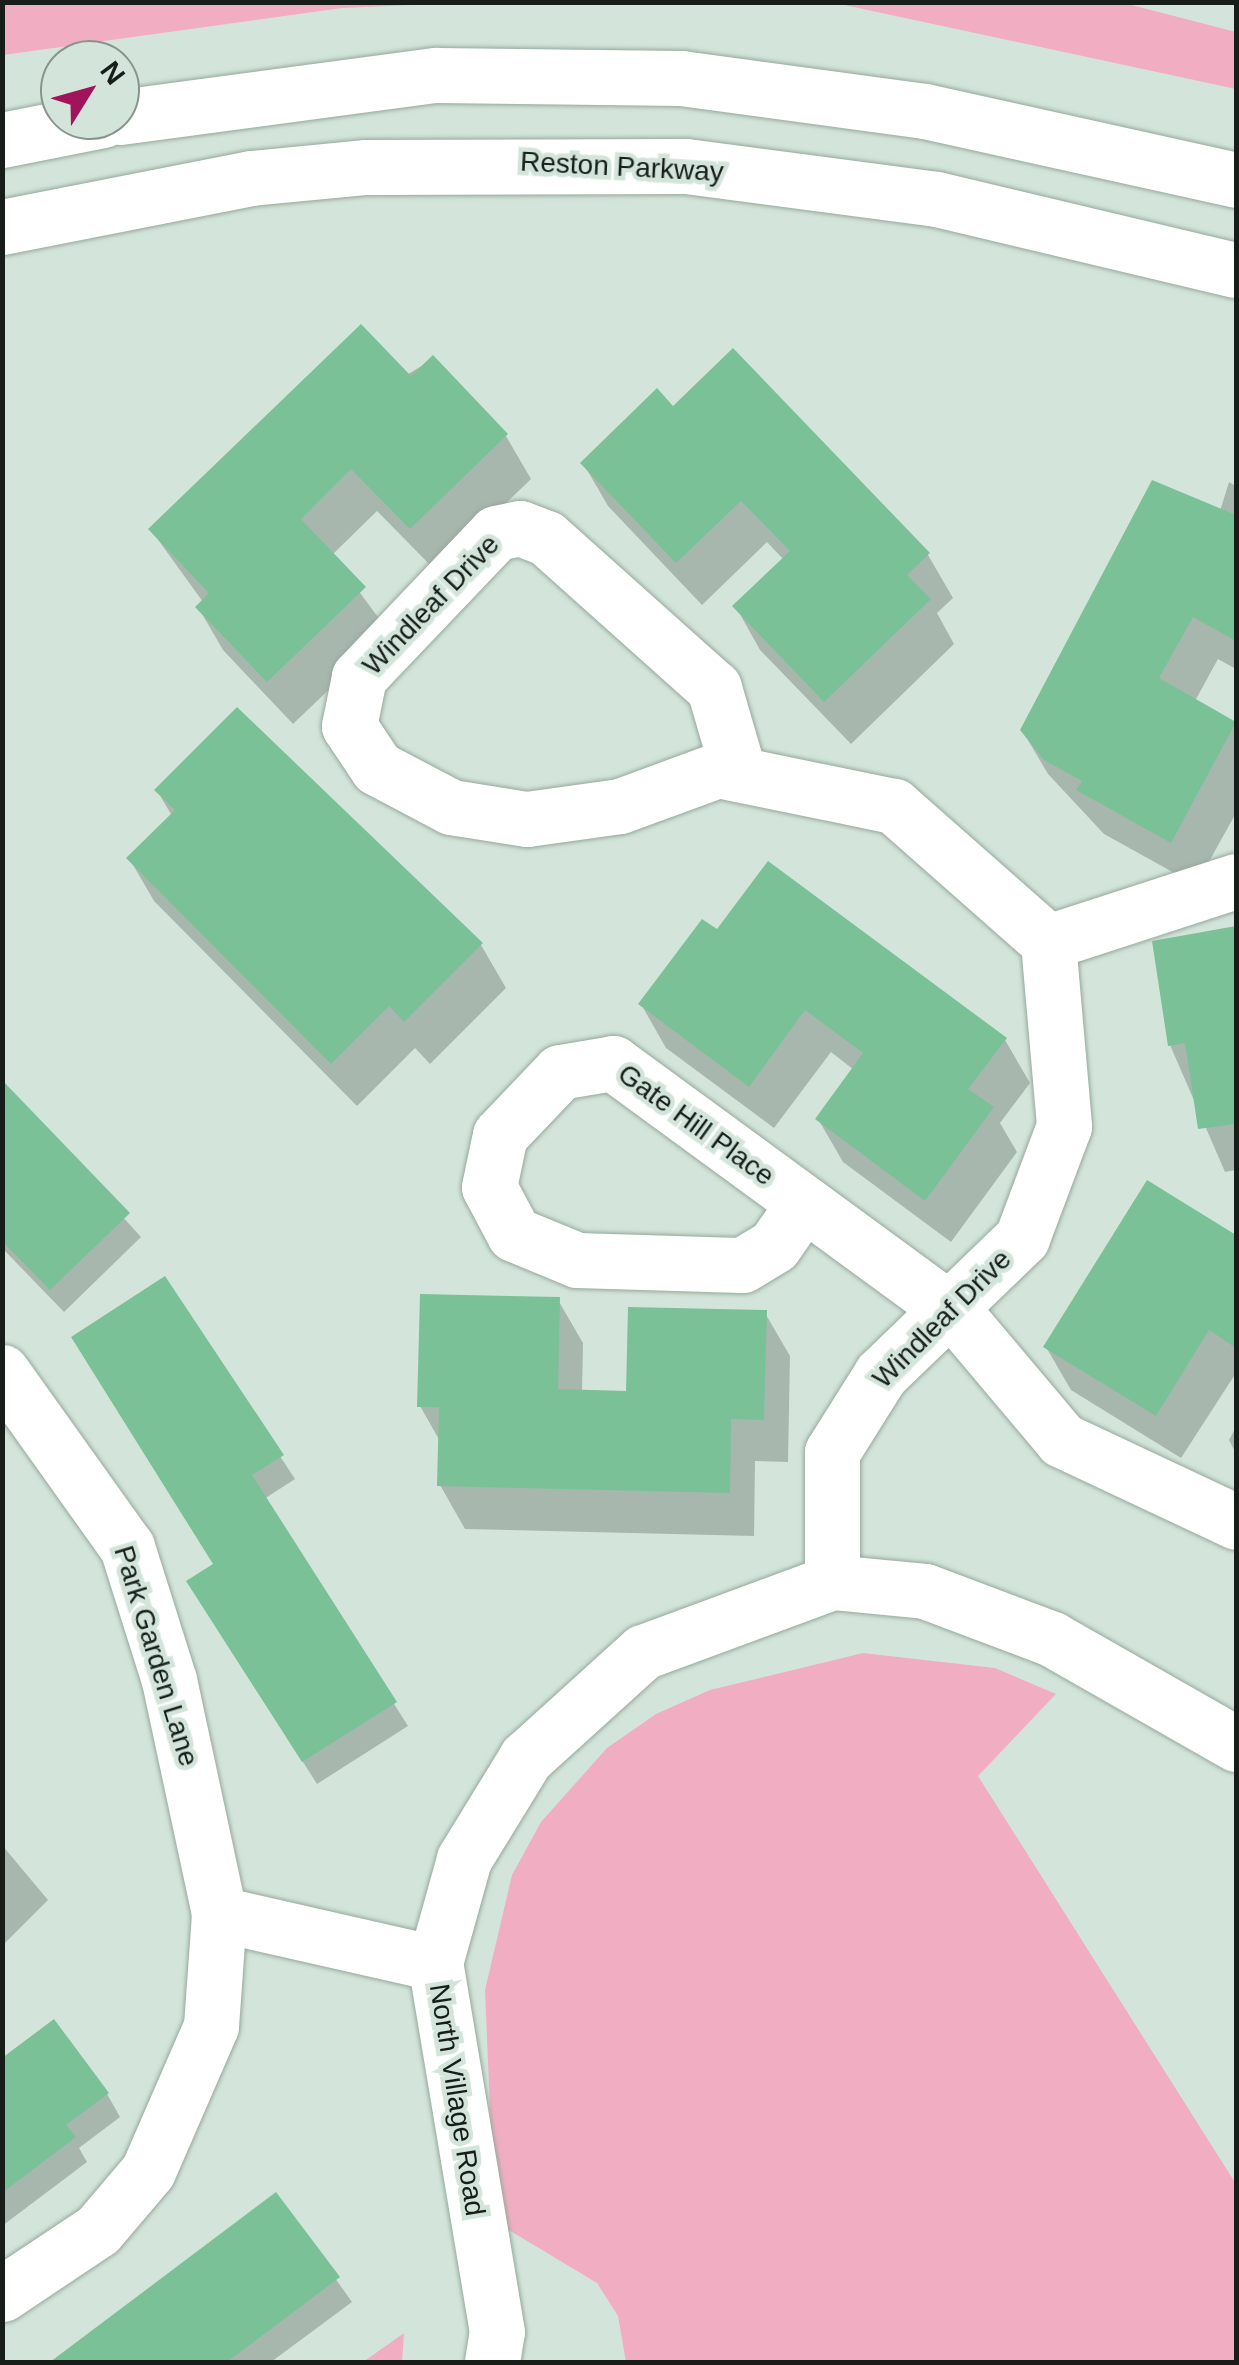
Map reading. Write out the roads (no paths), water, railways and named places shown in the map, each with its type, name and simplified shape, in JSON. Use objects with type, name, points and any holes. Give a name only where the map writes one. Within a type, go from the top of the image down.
[{"type":"street","points":[[140,114],[436,75],[681,78],[886,104],[1236,180]]},
{"type":"street","points":[[2,140],[40,132]]},
{"type":"street","name":"Reston Parkway","points":[[2,228],[251,178],[366,167],[686,166],[937,199],[1236,270]]},
{"type":"street","name":"Windleaf Drive","points":[[739,774],[714,688],[546,538],[520,528],[496,532],[359,678],[349,726],[377,768],[451,807],[527,818],[620,806],[718,770],[894,806],[1048,942],[1064,1126],[1022,1238],[955,1313],[881,1374],[832,1452],[832,1582]]},
{"type":"street","points":[[1048,942],[1236,881]]},
{"type":"street","name":"Gate Hill Place","points":[[804,1203],[774,1246],[742,1265],[577,1260],[514,1234],[489,1187],[500,1135],[560,1072],[613,1063],[955,1313],[1062,1440],[1236,1522]]},
{"type":"street","name":"Park Garden Lane","points":[[2,1372],[127,1547],[174,1699],[219,1914],[211,2026],[148,2171],[98,2230],[2,2294]]},
{"type":"street","name":"North Village Road","points":[[492,2362],[497,2332],[435,1962],[464,1859],[526,1758],[643,1652],[832,1582],[924,1591],[998,1614],[1236,1744]]},
{"type":"street","points":[[219,1914],[435,1962]]}]
